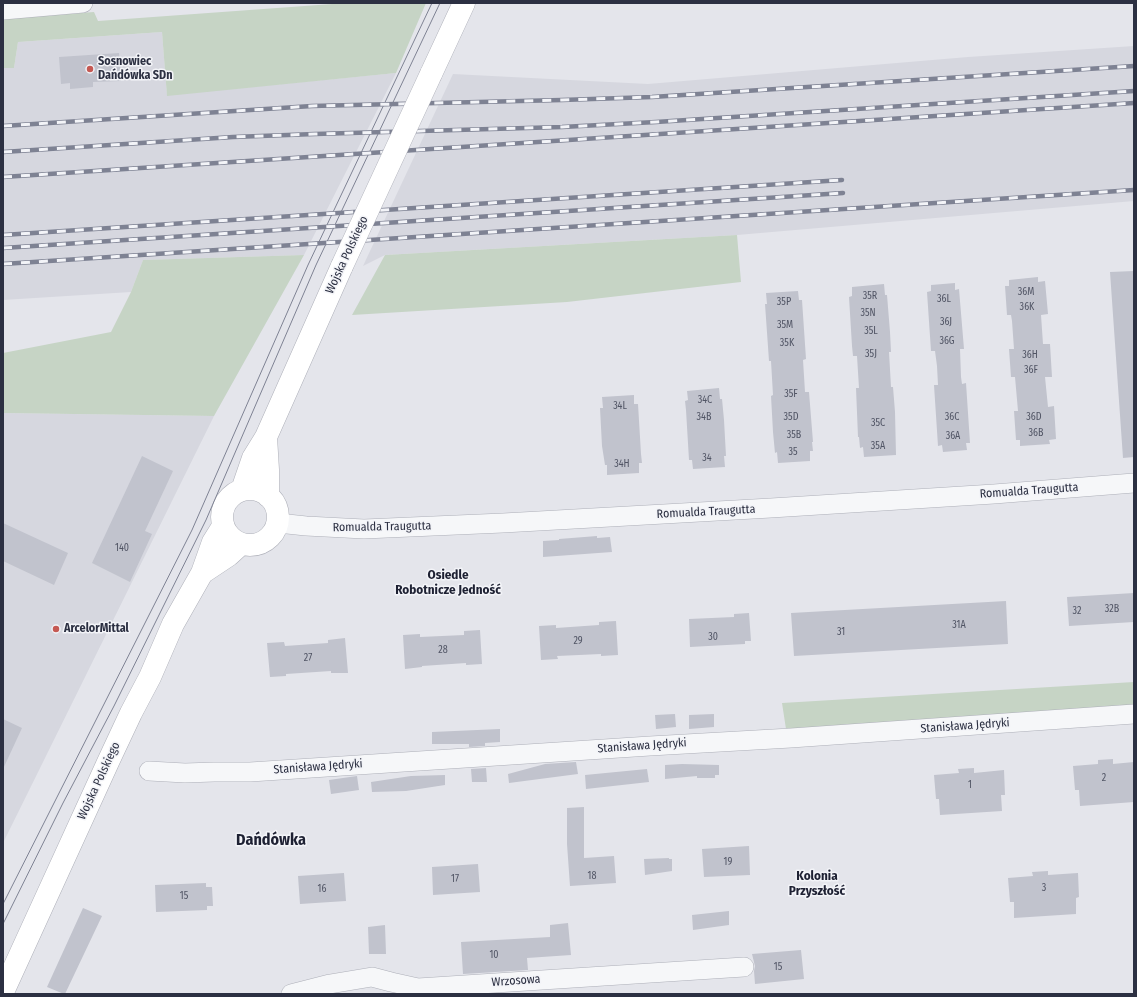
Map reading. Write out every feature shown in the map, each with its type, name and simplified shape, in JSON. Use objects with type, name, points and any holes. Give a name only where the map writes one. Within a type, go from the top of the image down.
[{"type":"main road","name":"Wojska Polskiego","points":[[242,490],[253,458],[266,438],[342,266],[464,3]]},
{"type":"main road","name":"Wojska Polskiego","points":[[266,438],[268,496]]},
{"type":"main road","points":[[254,489],[262,491],[268,496],[275,503],[278,513],[278,523],[270,537],[257,545],[249,546],[241,544],[230,537],[223,526],[222,512],[224,506],[233,495],[242,490],[254,489]]},
{"type":"main road","name":"Wojska Polskiego","points":[[3,992],[109,760],[150,677],[173,624],[202,573],[213,542],[223,526]]},
{"type":"main road","name":"Wojska Polskiego","points":[[202,573],[229,555],[241,544]]},
{"type":"street","points":[[3,10],[83,3]]},
{"type":"street","name":"Romualda Traugutta","points":[[278,523],[364,529],[503,523],[994,494],[1134,483]]},
{"type":"street","name":"Stanisława Jędryki","points":[[149,771],[184,774],[250,772],[1134,714]]},
{"type":"street","name":"Wrzosowa","points":[[291,994],[330,984],[372,977],[418,988],[744,967]]},
{"type":"shaded area","points":[[162,32],[167,95],[396,73],[304,255],[143,260],[131,292],[3,300],[3,68],[14,68],[18,42]]},
{"type":"shaded area","points":[[1134,46],[1134,201],[737,235],[385,255],[363,266],[453,74],[648,84],[968,57]]},
{"type":"shaded area","name":"ArcelorMittal","points":[[3,413],[214,416],[3,843]]},
{"type":"green space","points":[[346,3],[426,3],[396,73],[167,96],[162,32],[18,42],[14,68],[3,68],[3,19],[94,12],[98,21]]},
{"type":"green space","points":[[737,235],[741,282],[567,302],[352,315],[385,255]]},
{"type":"green space","points":[[304,255],[214,416],[3,413],[3,353],[111,332],[131,292],[143,260]]},
{"type":"green space","points":[[1134,682],[1134,709],[786,729],[782,703]]},
{"type":"building","name":"Sosnowiec Dańdówka SDn","points":[[119,53],[121,81],[93,82],[93,87],[70,89],[70,83],[61,84],[59,57]]},
{"type":"building","points":[[1134,271],[1134,457],[1123,458],[1110,272]]},
{"type":"building","points":[[1038,277],[1038,282],[1045,281],[1048,314],[1041,315],[1043,344],[1050,344],[1052,377],[1045,377],[1048,407],[1054,406],[1056,439],[1049,440],[1050,444],[1020,446],[1020,440],[1016,440],[1014,411],[1018,411],[1015,377],[1011,377],[1009,349],[1014,349],[1012,321],[1011,315],[1007,315],[1005,286],[1009,286],[1009,280]]},
{"type":"building","points":[[955,283],[955,290],[959,289],[964,349],[960,349],[961,377],[962,384],[966,383],[970,443],[966,443],[967,450],[943,452],[942,445],[938,446],[934,385],[938,385],[937,366],[935,351],[931,351],[927,292],[931,291],[931,285]]},
{"type":"building","points":[[884,284],[885,295],[887,295],[890,332],[891,352],[889,352],[891,387],[893,387],[895,412],[896,455],[864,457],[863,447],[860,448],[858,437],[856,388],[859,388],[857,356],[853,356],[849,297],[852,296],[852,287]]},
{"type":"building","points":[[798,291],[799,300],[802,300],[806,359],[803,360],[805,392],[809,392],[813,451],[810,451],[810,461],[778,463],[777,452],[775,453],[773,432],[771,396],[773,395],[765,304],[767,304],[766,293]]},
{"type":"building","points":[[719,388],[720,399],[722,399],[724,420],[726,456],[724,456],[725,467],[693,469],[692,460],[689,460],[685,401],[688,400],[687,391]]},
{"type":"building","points":[[634,395],[634,404],[638,404],[642,463],[639,463],[639,473],[607,475],[607,465],[605,465],[602,446],[600,408],[603,408],[602,397]]},
{"type":"building","points":[[142,456],[173,471],[145,531],[152,534],[130,582],[92,563]]},
{"type":"building","points":[[3,523],[68,553],[54,585],[3,561]]},
{"type":"building","points":[[597,536],[597,538],[610,537],[612,552],[543,557],[543,541]]},
{"type":"building","points":[[1134,593],[1134,622],[1069,626],[1067,597]]},
{"type":"building","points":[[1006,601],[1008,644],[794,656],[791,613]]},
{"type":"building","points":[[749,613],[751,641],[745,641],[745,644],[690,647],[689,619],[734,617],[734,614]]},
{"type":"building","points":[[616,621],[618,655],[601,656],[601,654],[557,656],[558,659],[541,660],[539,626],[556,625],[556,628],[599,625],[599,622]]},
{"type":"building","points":[[480,630],[482,664],[466,665],[466,663],[422,666],[405,669],[403,635],[420,634],[420,637],[464,635],[464,631]]},
{"type":"building","points":[[345,638],[348,673],[331,673],[331,671],[286,674],[286,676],[270,677],[267,643],[284,642],[285,646],[328,643],[328,640]]},
{"type":"building","points":[[675,714],[676,727],[656,729],[655,715]]},
{"type":"building","points":[[714,714],[714,727],[689,729],[689,715]]},
{"type":"building","points":[[3,719],[22,728],[3,769]]},
{"type":"building","points":[[500,729],[500,742],[485,743],[485,746],[469,747],[469,744],[432,744],[432,732]]},
{"type":"building","points":[[1113,759],[1113,764],[1134,762],[1134,802],[1080,806],[1079,790],[1075,790],[1073,766],[1098,764],[1098,760]]},
{"type":"building","points":[[576,762],[578,774],[509,783],[508,774],[545,764]]},
{"type":"building","points":[[665,765],[719,765],[719,775],[715,775],[715,778],[697,778],[697,776],[665,779]]},
{"type":"building","points":[[486,768],[487,782],[472,782],[471,769]]},
{"type":"building","points":[[974,768],[974,773],[1004,770],[1005,795],[1001,795],[1002,811],[940,815],[939,799],[936,799],[934,775],[959,773],[958,769]]},
{"type":"building","points":[[647,769],[649,782],[586,789],[585,775]]},
{"type":"building","points":[[445,775],[445,785],[406,791],[372,792],[371,782],[411,776]]},
{"type":"building","points":[[357,776],[359,790],[331,794],[329,780]]},
{"type":"building","points":[[584,807],[584,858],[614,856],[616,883],[570,886],[567,844],[567,808]]},
{"type":"building","points":[[749,846],[750,875],[704,877],[702,849]]},
{"type":"building","points":[[644,859],[672,859],[672,871],[645,875]]},
{"type":"building","points":[[478,864],[480,892],[433,895],[432,867]]},
{"type":"building","points":[[1048,871],[1048,875],[1078,873],[1079,897],[1076,898],[1076,914],[1014,918],[1014,902],[1010,902],[1008,878],[1033,876],[1032,872]]},
{"type":"building","points":[[344,873],[346,901],[300,904],[298,876]]},
{"type":"building","points":[[206,883],[206,887],[212,887],[213,906],[207,906],[207,910],[156,912],[155,885]]},
{"type":"building","points":[[83,908],[102,916],[64,994],[47,987]]},
{"type":"building","points":[[729,911],[729,925],[693,930],[692,915]]},
{"type":"building","points":[[568,923],[571,955],[527,958],[528,970],[463,974],[461,942],[550,937],[550,925]]},
{"type":"building","points":[[385,925],[386,954],[369,954],[368,927]]},
{"type":"building","points":[[801,950],[804,979],[755,984],[755,966],[752,954]]},
{"type":"tram line","points":[[3,904],[192,530],[308,265],[432,3]]},
{"type":"tram line","points":[[3,924],[63,803],[114,706],[206,520],[316,265],[440,3]]},
{"type":"railway","points":[[3,126],[312,106],[652,97],[1134,66]]},
{"type":"railway","points":[[3,152],[233,137],[562,127],[656,122],[1134,91]]},
{"type":"railway","points":[[3,177],[1134,103]]},
{"type":"railway","points":[[3,235],[842,180]]},
{"type":"railway","points":[[3,264],[1134,190]]},
{"type":"railway","points":[[3,248],[843,193]]},
{"type":"place","name":"Sosnowiec Dańdówka SDn","points":[[90,69]]},
{"type":"place","name":"ArcelorMittal","points":[[56,629]]},
{"type":"district","name":"Osiedle Robotnicze Jedność","points":[[448,582]]},
{"type":"district","name":"Dańdówka","points":[[271,841]]},
{"type":"district","name":"Kolonia Przyszłość","points":[[817,884]]}]
